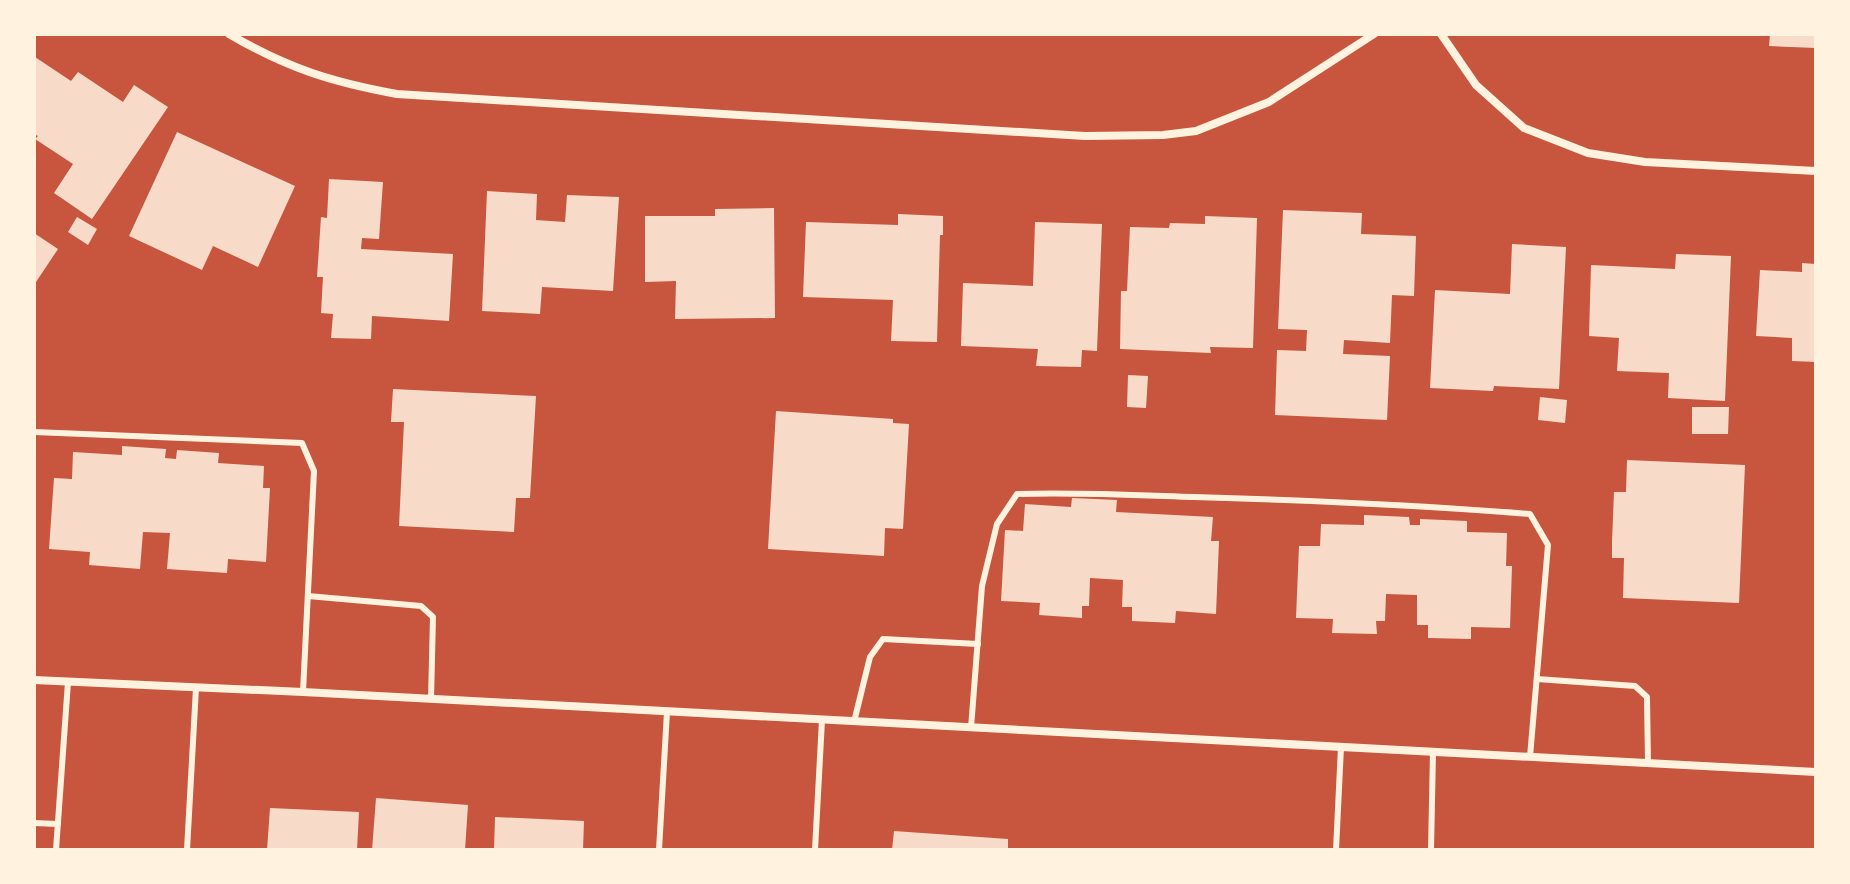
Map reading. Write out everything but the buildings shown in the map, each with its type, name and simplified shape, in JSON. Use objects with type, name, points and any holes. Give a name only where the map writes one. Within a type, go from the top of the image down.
[{"type":"street","points":[[229,34],[298,70],[343,84],[397,94],[1085,136],[1137,136],[1196,131],[1269,102],[1374,34]]},
{"type":"street","points":[[1441,34],[1476,85],[1524,128],[1588,153],[1645,162],[1816,171]]},
{"type":"street","points":[[34,680],[1816,772]]},
{"type":"lane","points":[[34,432],[302,443],[314,471],[303,692]]},
{"type":"lane","points":[[971,728],[982,586],[997,524],[1017,494],[1436,506],[1530,514],[1548,545],[1530,757]]},
{"type":"lane","points":[[308,596],[421,606],[433,617],[431,699]]},
{"type":"lane","points":[[854,722],[870,657],[883,639],[978,644]]},
{"type":"lane","points":[[1537,679],[1635,686],[1647,697],[1648,763]]},
{"type":"lane","points":[[56,850],[68,682]]},
{"type":"lane","points":[[187,850],[196,688]]},
{"type":"lane","points":[[659,850],[667,712]]},
{"type":"lane","points":[[815,850],[822,720]]},
{"type":"lane","points":[[1336,850],[1341,747]]},
{"type":"lane","points":[[1431,850],[1433,752]]},
{"type":"lane","points":[[34,823],[58,824]]}]
